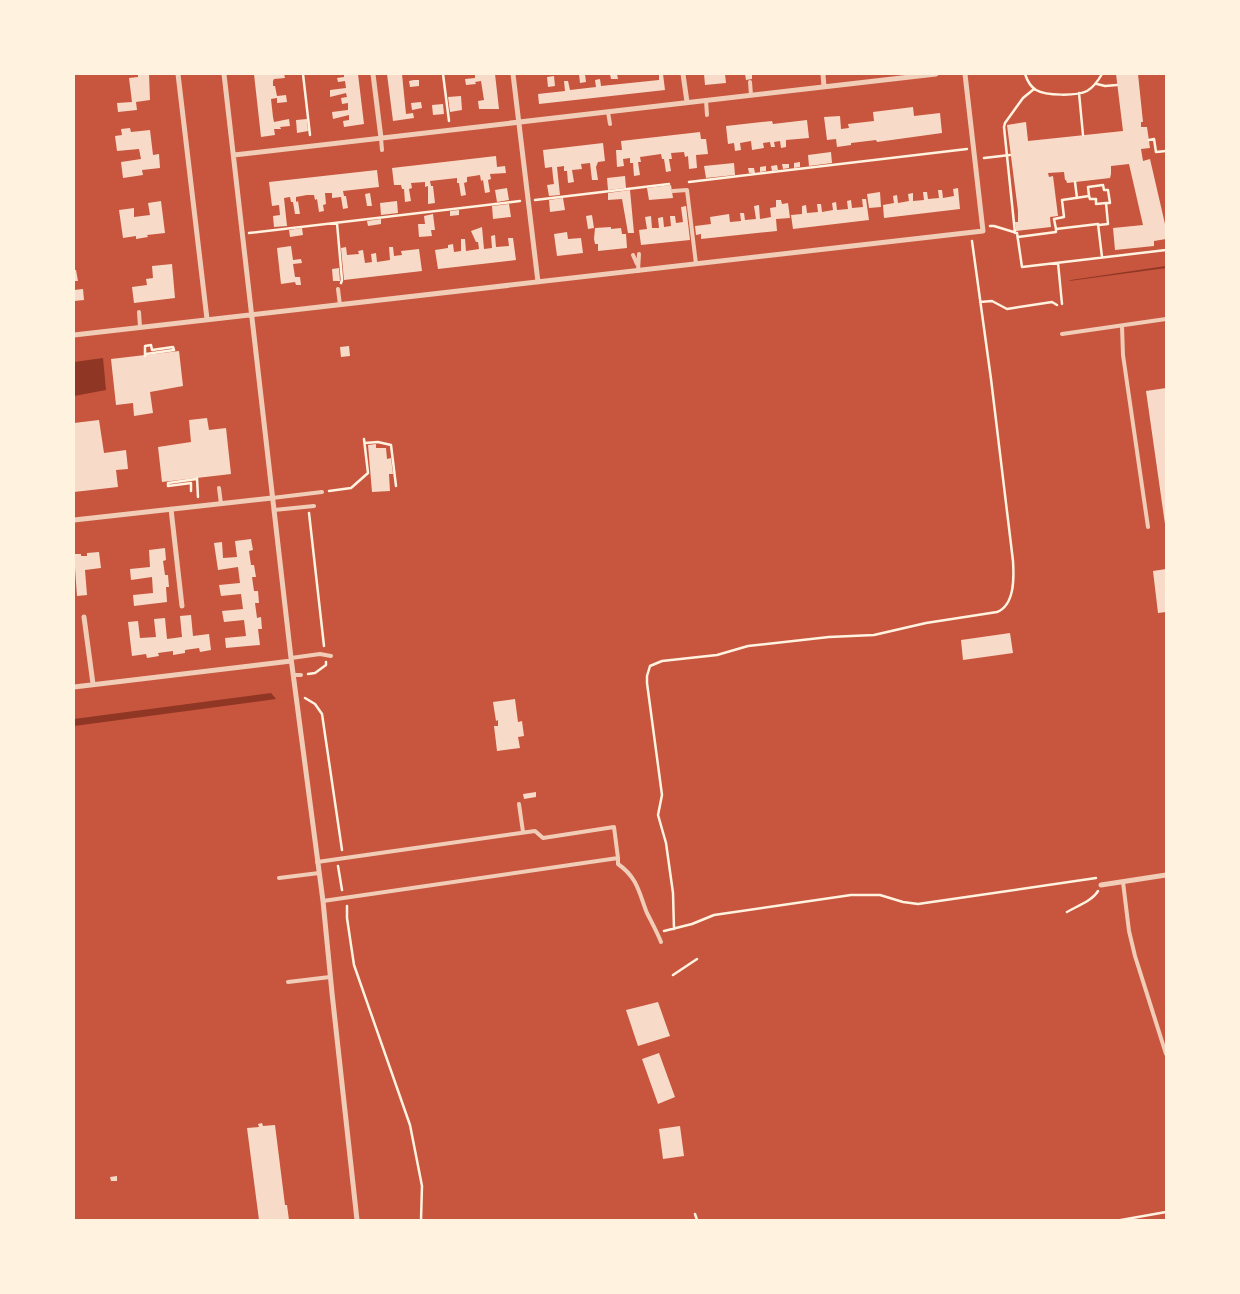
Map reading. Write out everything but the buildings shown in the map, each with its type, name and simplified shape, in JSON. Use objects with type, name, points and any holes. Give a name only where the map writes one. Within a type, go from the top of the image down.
[{"type":"street","points":[[178,74],[207,319]]},
{"type":"street","points":[[224,74],[291,660],[323,901],[357,1220]]},
{"type":"street","points":[[373,74],[381,138]]},
{"type":"street","points":[[513,74],[538,282]]},
{"type":"street","points":[[683,74],[687,102]]},
{"type":"street","points":[[823,74],[824,86]]},
{"type":"street","points":[[234,155],[936,74]]},
{"type":"street","points":[[74,335],[538,282],[638,268],[696,264],[983,231],[965,74]]},
{"type":"street","points":[[74,520],[272,498]]},
{"type":"street","points":[[171,509],[182,606]]},
{"type":"street","points":[[84,617],[93,684]]},
{"type":"street","points":[[74,687],[291,660]]},
{"type":"street","points":[[1101,885],[1166,876]]},
{"type":"lane","points":[[750,82],[751,95]]},
{"type":"lane","points":[[706,100],[707,115]]},
{"type":"lane","points":[[608,112],[610,124]]},
{"type":"lane","points":[[381,138],[382,150]]},
{"type":"lane","points":[[673,191],[687,190],[696,264]]},
{"type":"lane","points":[[638,268],[639,254]]},
{"type":"lane","points":[[633,255],[638,268]]},
{"type":"lane","points":[[338,289],[340,305]]},
{"type":"lane","points":[[139,312],[140,327]]},
{"type":"lane","points":[[1062,334],[1166,319]]},
{"type":"lane","points":[[1122,326],[1123,355],[1148,527]]},
{"type":"lane","points":[[219,488],[221,504]]},
{"type":"lane","points":[[272,498],[322,492]]},
{"type":"lane","points":[[274,510],[314,506]]},
{"type":"lane","points":[[291,660],[325,655],[331,656]]},
{"type":"lane","points":[[293,676],[301,675]]},
{"type":"lane","points":[[518,804],[523,832]]},
{"type":"lane","points":[[318,862],[523,832],[535,831],[543,838],[614,827],[618,864],[629,872],[637,884],[661,942]]},
{"type":"lane","points":[[323,901],[618,858]]},
{"type":"lane","points":[[279,878],[319,873]]},
{"type":"lane","points":[[1123,882],[1129,931],[1135,956],[1166,1054]]},
{"type":"lane","points":[[288,982],[330,978]]},
{"type":"path","points":[[303,74],[310,135]]},
{"type":"path","points":[[443,74],[448,117]]},
{"type":"path","points":[[1025,74],[1034,89],[1056,94],[1084,92],[1096,84],[1102,74]]},
{"type":"path","points":[[1096,84],[1106,86],[1117,85]]},
{"type":"path","points":[[1015,234],[1004,131],[1005,123],[1023,98],[1034,89]]},
{"type":"path","points":[[1080,93],[1083,135]]},
{"type":"path","points":[[1149,140],[1154,139],[1156,152],[1166,151]]},
{"type":"path","points":[[685,182],[968,149]]},
{"type":"path","points":[[984,158],[1008,155]]},
{"type":"path","points":[[1056,229],[1054,219],[1064,217],[1062,200],[1089,196],[1090,199],[1096,198],[1096,204],[1110,203],[1108,190],[1104,190],[1101,180]]},
{"type":"path","points":[[1075,182],[1077,198]]},
{"type":"path","points":[[532,200],[675,183]]},
{"type":"path","points":[[1089,196],[1088,187],[1102,185]]},
{"type":"path","points":[[249,233],[524,201]]},
{"type":"path","points":[[1018,237],[1056,232],[1056,229],[1108,224],[1106,203]]},
{"type":"path","points":[[337,223],[342,280]]},
{"type":"path","points":[[1099,225],[1102,258]]},
{"type":"path","points":[[994,226],[1015,234],[1017,233],[1022,267],[1166,250]]},
{"type":"path","points":[[674,929],[673,894],[666,843],[658,816],[662,795],[647,683],[650,666],[662,660],[718,655],[748,646],[894,632],[926,623],[997,612],[1006,606],[1009,600],[1014,582],[1013,561],[973,248]]},
{"type":"path","points":[[1058,263],[1062,304]]},
{"type":"path","points":[[980,302],[992,301],[1007,309],[1052,302],[1058,305]]},
{"type":"path","points":[[145,344],[151,345],[152,350],[174,347],[174,350],[146,355],[145,344]]},
{"type":"path","points":[[322,492],[351,488],[368,473],[365,441],[392,445],[396,486]]},
{"type":"path","points":[[191,491],[190,484],[168,486],[168,483],[196,478],[198,506]]},
{"type":"path","points":[[301,675],[315,673],[326,666],[309,509]]},
{"type":"path","points":[[305,698],[319,708],[324,722],[342,853]]},
{"type":"path","points":[[338,865],[342,892]]},
{"type":"path","points":[[658,932],[692,924],[714,915],[851,895],[880,894],[903,902],[918,904],[1096,878]]},
{"type":"path","points":[[1067,912],[1097,894],[1101,885]]},
{"type":"path","points":[[347,904],[347,918],[354,965],[410,1125],[422,1186],[421,1220]]},
{"type":"path","points":[[673,975],[697,959]]},
{"type":"path","points":[[1121,1220],[1166,1212]]},
{"type":"path","points":[[695,1214],[697,1220]]},
{"type":"shaded area","points":[[1166,266],[1166,268],[1069,281],[1071,280]]},
{"type":"shaded area","points":[[103,358],[106,390],[74,396],[74,362]]},
{"type":"shaded area","points":[[271,693],[276,699],[74,726],[74,719]]}]
